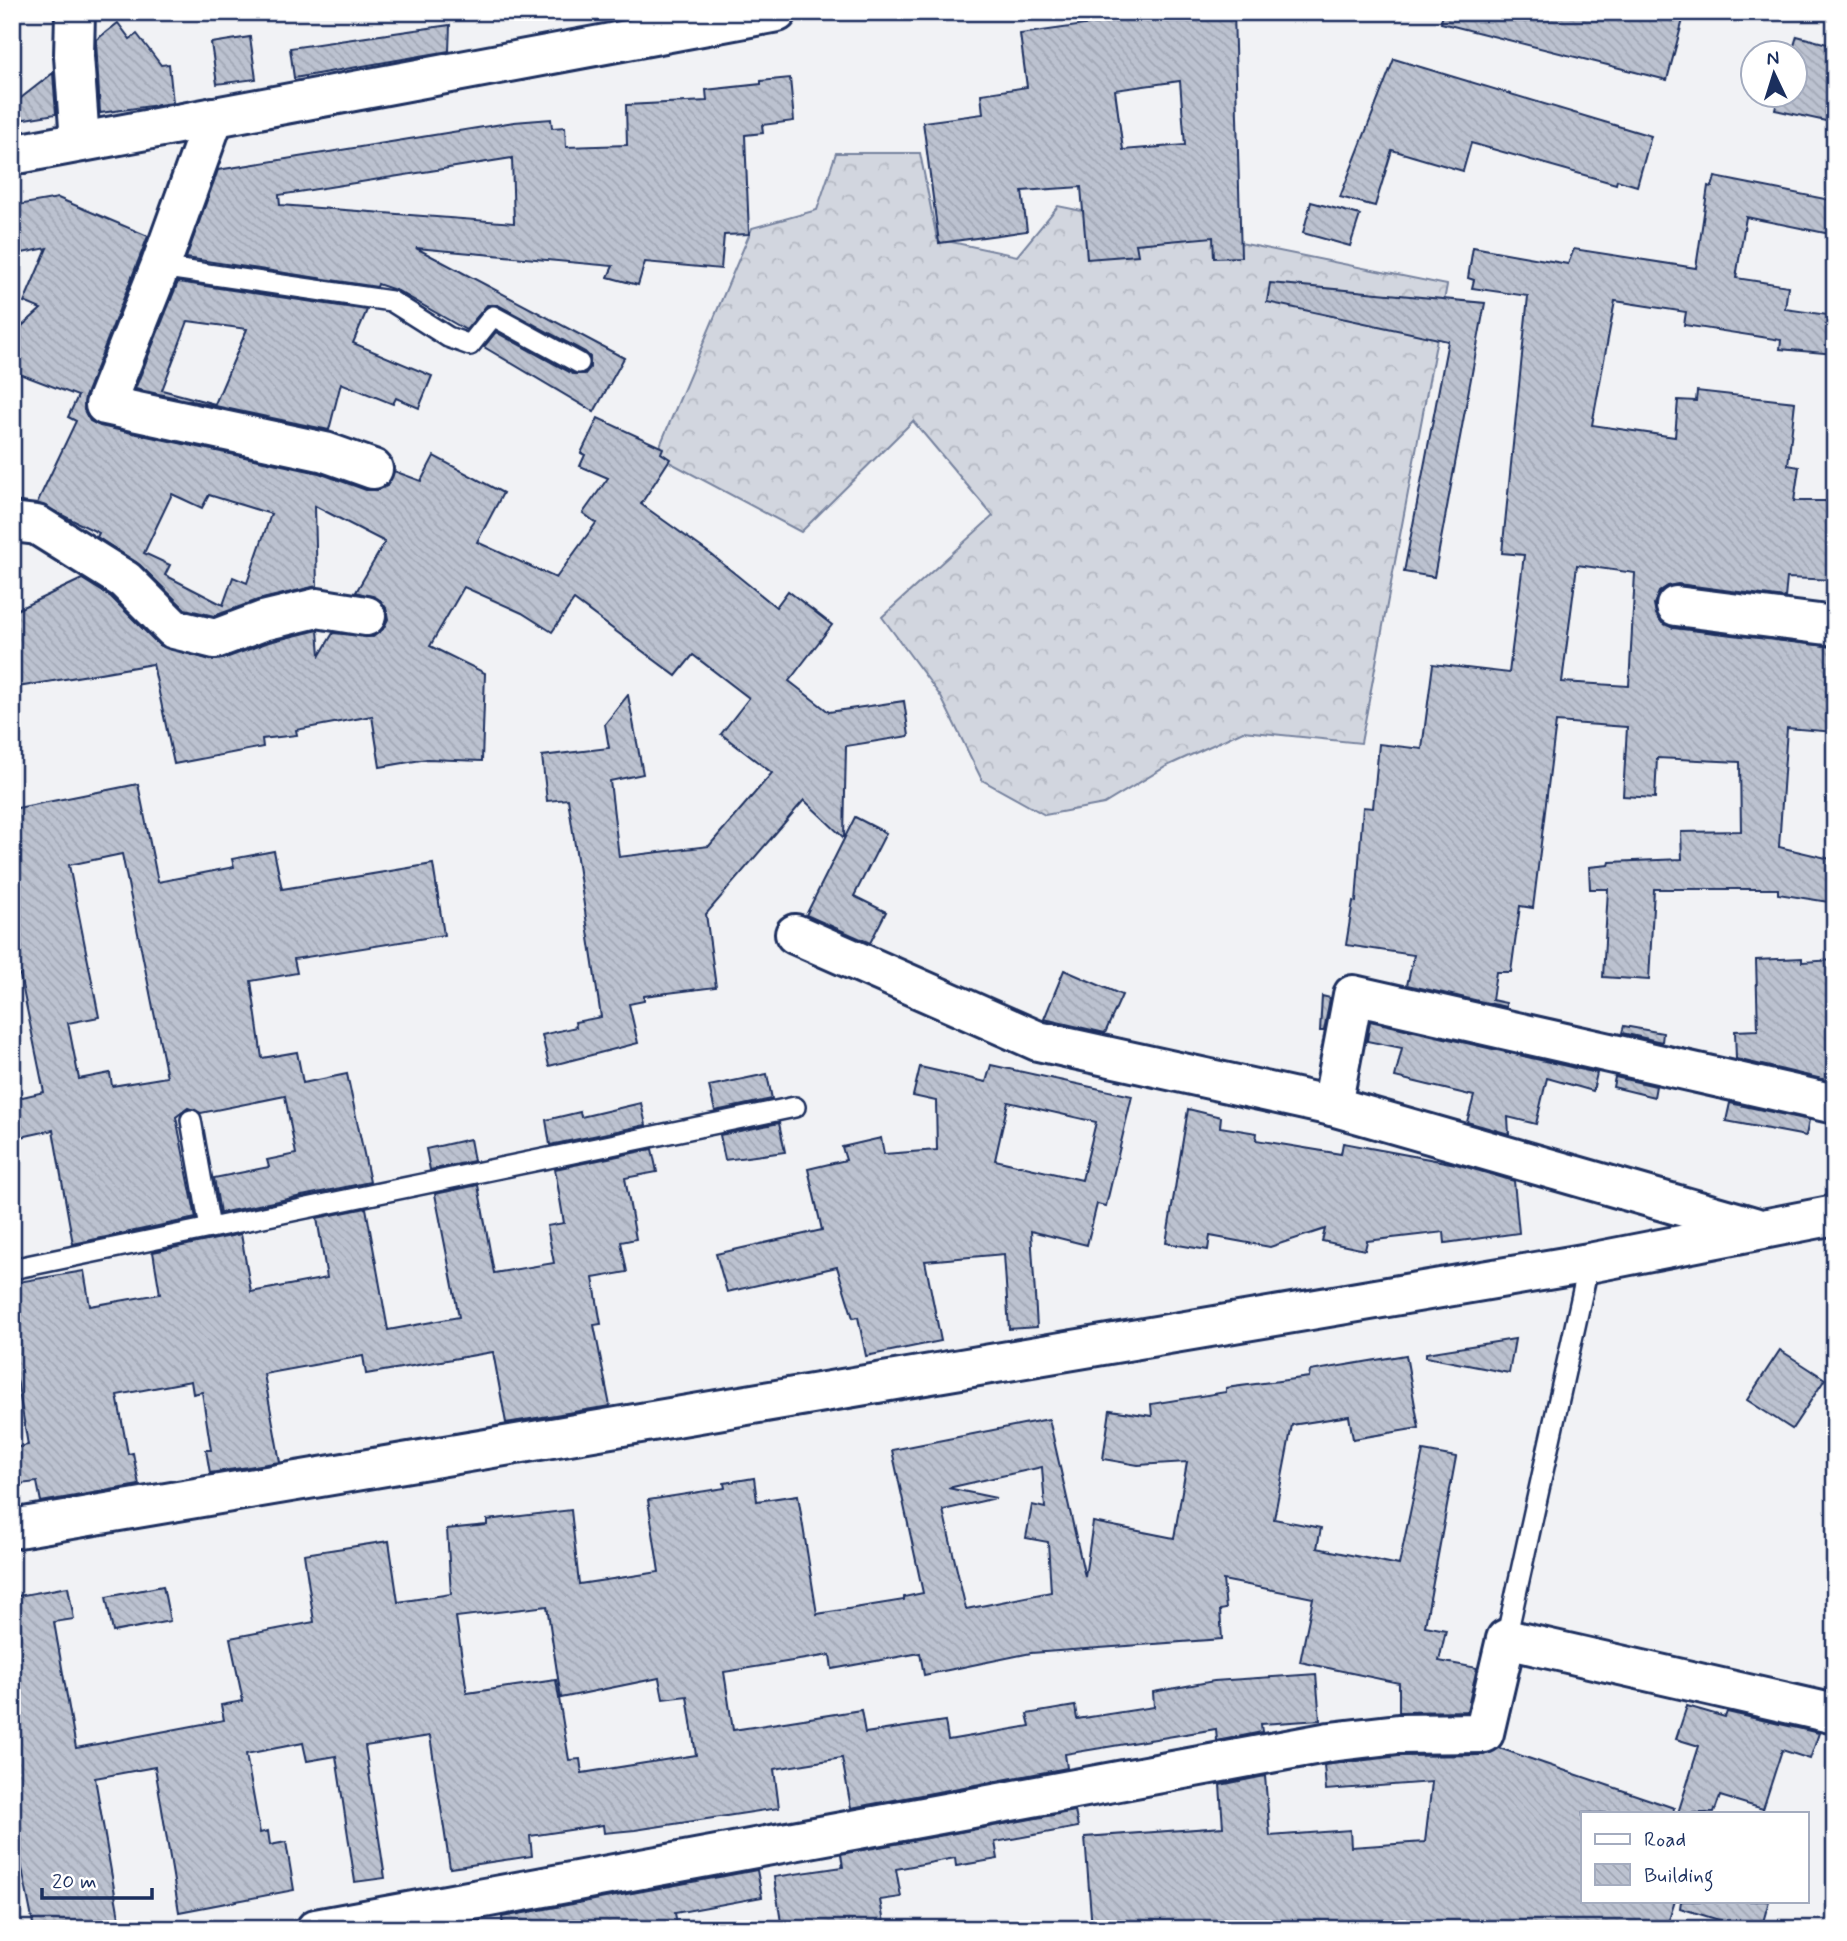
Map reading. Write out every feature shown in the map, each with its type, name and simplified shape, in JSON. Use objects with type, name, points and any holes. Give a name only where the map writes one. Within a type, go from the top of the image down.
[{"type":"street","points":[[75,12],[74,55],[80,142]]},
{"type":"street","points":[[12,155],[776,12]]},
{"type":"street","points":[[214,117],[160,267],[105,405],[325,452],[373,469]]},
{"type":"street","points":[[12,522],[37,525],[125,580],[174,629],[215,639],[262,621],[317,608],[366,616]]},
{"type":"street","points":[[1676,606],[1835,626]]},
{"type":"street","points":[[795,934],[1038,1041],[1332,1106],[1761,1229]]},
{"type":"street","points":[[1332,1106],[1353,995],[1835,1104]]},
{"type":"street","points":[[12,1529],[1589,1263],[1835,1215]]},
{"type":"street","points":[[316,1929],[1330,1742],[1398,1734],[1484,1733],[1506,1639],[1835,1714]]},
{"type":"lane","points":[[160,267],[391,301],[448,337],[470,345],[493,316],[579,363]]},
{"type":"lane","points":[[12,1269],[795,1107]]},
{"type":"lane","points":[[191,1120],[209,1228]]},
{"type":"lane","points":[[1506,1639],[1589,1263]]},
{"type":"green space","points":[[836,153],[920,153],[937,239],[1017,256],[1058,206],[1447,285],[1361,743],[1243,731],[1167,766],[1104,804],[1045,815],[982,780],[941,697],[882,617],[993,516],[913,421],[801,532],[656,455],[752,228],[817,210]]},
{"type":"building","points":[[1177,12],[1234,12],[1241,257],[1214,258],[1213,237],[1136,244],[1138,255],[1087,259],[1081,187],[1022,191],[1027,231],[939,243],[923,122],[983,114],[981,94],[1027,87],[1020,34]],"holes":[[[1180,81],[1185,145],[1123,150],[1115,90]]]},
{"type":"building","points":[[1443,12],[1685,12],[1667,80],[1441,23]]},
{"type":"building","points":[[118,23],[130,39],[137,34],[161,65],[169,64],[173,103],[100,113],[96,40]]},
{"type":"building","points":[[450,25],[449,51],[294,78],[290,48]]},
{"type":"building","points":[[250,37],[256,79],[217,84],[211,43]]},
{"type":"building","points":[[1808,39],[1835,46],[1835,123],[1775,110],[1808,108]]},
{"type":"building","points":[[1394,59],[1651,136],[1637,186],[1617,180],[1616,184],[1471,143],[1463,171],[1392,150],[1375,206],[1340,197]]},
{"type":"building","points":[[53,73],[56,114],[12,121],[12,105]]},
{"type":"building","points":[[790,78],[794,121],[762,125],[763,133],[745,135],[749,234],[724,235],[721,269],[645,262],[638,285],[608,277],[613,266],[416,248],[624,358],[594,412],[484,347],[496,332],[573,374],[585,374],[590,368],[590,357],[585,352],[498,305],[487,305],[466,330],[398,291],[378,284],[377,287],[186,258],[218,170],[514,122],[551,119],[552,128],[565,127],[566,147],[627,145],[626,105],[707,101],[706,90],[761,84],[761,81]],"holes":[[[512,158],[514,223],[280,205],[279,195]]]},
{"type":"building","points":[[1715,177],[1835,201],[1835,235],[1746,217],[1736,278],[1788,286],[1785,309],[1835,316],[1835,354],[1780,349],[1781,340],[1684,325],[1686,312],[1615,301],[1592,425],[1675,437],[1678,400],[1696,401],[1697,391],[1795,402],[1788,465],[1799,467],[1794,501],[1835,501],[1835,580],[1787,578],[1785,598],[1678,584],[1659,592],[1654,604],[1662,623],[1673,628],[1835,647],[1835,732],[1787,728],[1779,847],[1835,860],[1835,903],[1778,894],[1778,889],[1654,889],[1649,980],[1603,977],[1608,889],[1590,889],[1589,867],[1609,865],[1610,862],[1682,859],[1681,832],[1741,831],[1740,762],[1657,758],[1655,798],[1623,796],[1627,727],[1556,722],[1533,908],[1520,906],[1511,972],[1496,972],[1492,1000],[1506,1003],[1506,1007],[1407,985],[1414,955],[1346,945],[1353,901],[1356,902],[1363,807],[1373,808],[1379,744],[1422,749],[1433,664],[1509,673],[1524,555],[1502,553],[1528,296],[1472,288],[1474,280],[1468,278],[1473,247],[1568,264],[1574,249],[1696,268],[1708,186],[1712,187]],"holes":[[[1577,565],[1635,573],[1629,686],[1562,682]]]},
{"type":"building","points":[[58,198],[148,236],[85,397],[84,410],[90,421],[100,426],[319,473],[366,490],[378,490],[387,486],[394,471],[421,481],[434,456],[503,493],[477,542],[556,578],[596,523],[583,513],[608,478],[580,466],[585,455],[581,453],[598,418],[663,448],[661,453],[670,459],[641,504],[712,555],[776,607],[788,591],[832,625],[789,681],[829,712],[904,701],[909,736],[846,746],[844,838],[804,800],[706,914],[716,987],[644,996],[644,1001],[629,1004],[638,1043],[549,1066],[542,1035],[576,1027],[575,1022],[601,1017],[568,799],[547,801],[542,756],[609,748],[605,724],[628,695],[643,774],[610,781],[619,857],[709,846],[772,773],[721,734],[749,698],[693,655],[676,676],[574,600],[552,632],[522,613],[464,587],[430,646],[485,673],[482,761],[427,759],[380,767],[372,716],[296,730],[297,735],[262,739],[263,747],[174,764],[153,664],[12,688],[12,612],[82,579],[111,597],[159,645],[210,660],[223,659],[269,642],[318,630],[320,655],[333,633],[373,637],[383,629],[388,619],[386,608],[380,600],[356,592],[385,542],[315,506],[317,586],[258,600],[214,616],[185,609],[140,565],[97,537],[99,533],[37,503],[76,421],[68,417],[78,396],[12,371],[12,335],[41,309],[24,302],[47,248],[12,255],[12,206]],"holes":[[[172,494],[202,508],[209,495],[271,514],[247,583],[233,577],[223,605],[165,575],[170,565],[144,553]]]},
{"type":"building","points":[[1311,202],[1360,215],[1350,246],[1303,233]]},
{"type":"building","points":[[178,282],[367,310],[353,343],[432,376],[419,408],[396,398],[393,404],[341,383],[329,430],[135,389]],"holes":[[[188,321],[247,329],[215,404],[162,390]]]},
{"type":"building","points":[[1270,283],[1485,303],[1434,577],[1404,572],[1448,341],[1267,302]]},
{"type":"building","points":[[138,784],[158,882],[234,867],[232,859],[274,851],[282,889],[433,864],[444,935],[294,959],[297,973],[251,981],[262,1058],[297,1052],[303,1083],[347,1074],[370,1182],[220,1213],[214,1178],[269,1167],[267,1160],[296,1154],[285,1096],[201,1113],[188,1108],[176,1117],[196,1218],[73,1244],[53,1130],[12,1139],[12,1107],[19,1106],[18,1098],[44,1092],[20,975],[12,977],[12,809]],"holes":[[[122,854],[167,1077],[112,1086],[110,1073],[79,1079],[68,1023],[99,1017],[69,865]]]},
{"type":"building","points":[[855,817],[886,833],[854,896],[886,912],[870,943],[806,915]]},
{"type":"building","points":[[1802,958],[1802,962],[1835,960],[1835,1082],[1736,1059],[1735,1031],[1758,1030],[1756,960]]},
{"type":"building","points":[[1064,970],[1122,995],[1105,1033],[1044,1019]]},
{"type":"building","points":[[1322,996],[1330,998],[1324,1031],[1320,1031]]},
{"type":"building","points":[[1370,1021],[1597,1073],[1593,1091],[1547,1078],[1536,1124],[1508,1117],[1509,1134],[1467,1122],[1474,1096],[1395,1077],[1402,1048],[1367,1041]]},
{"type":"building","points":[[1624,1026],[1663,1033],[1662,1042],[1622,1033]]},
{"type":"building","points":[[991,1065],[1132,1096],[1106,1206],[1097,1204],[1087,1245],[1031,1231],[1037,1327],[1009,1329],[1004,1254],[925,1261],[941,1341],[866,1356],[858,1317],[853,1318],[837,1267],[727,1292],[716,1254],[822,1230],[808,1169],[846,1160],[842,1147],[881,1138],[884,1154],[937,1150],[936,1101],[913,1096],[920,1067],[986,1082]],"holes":[[[1008,1102],[1096,1122],[1082,1180],[995,1160]]]},
{"type":"building","points":[[767,1074],[772,1099],[715,1111],[709,1086]]},
{"type":"building","points":[[1615,1077],[1656,1086],[1654,1097],[1613,1087]]},
{"type":"building","points":[[641,1103],[646,1125],[550,1145],[546,1120],[580,1112],[581,1117]]},
{"type":"building","points":[[1730,1103],[1809,1120],[1806,1136],[1726,1121]]},
{"type":"building","points":[[1188,1109],[1221,1117],[1220,1127],[1257,1133],[1256,1140],[1341,1154],[1343,1143],[1456,1164],[1514,1181],[1519,1233],[1445,1243],[1444,1232],[1367,1241],[1365,1250],[1322,1241],[1325,1229],[1270,1247],[1210,1236],[1208,1250],[1166,1243]]},
{"type":"building","points":[[779,1123],[785,1152],[725,1160],[720,1135]]},
{"type":"building","points":[[470,1139],[474,1161],[430,1170],[426,1149]]},
{"type":"building","points":[[652,1149],[657,1172],[625,1178],[636,1239],[621,1242],[627,1272],[593,1278],[601,1324],[594,1325],[610,1406],[506,1423],[493,1352],[366,1374],[363,1356],[264,1374],[280,1462],[210,1473],[206,1450],[211,1450],[202,1392],[193,1394],[191,1381],[117,1395],[128,1454],[133,1453],[139,1485],[41,1502],[37,1482],[20,1484],[14,1448],[28,1445],[12,1350],[12,1283],[84,1271],[90,1306],[160,1294],[153,1252],[241,1234],[251,1292],[327,1278],[317,1218],[366,1208],[388,1330],[459,1317],[435,1194],[478,1185],[494,1273],[554,1263],[547,1226],[564,1223],[555,1169]]},
{"type":"building","points":[[1515,1339],[1509,1373],[1426,1357],[1426,1353]]},
{"type":"building","points":[[1780,1350],[1825,1379],[1792,1429],[1747,1400]]},
{"type":"building","points":[[1406,1355],[1419,1428],[1353,1439],[1349,1416],[1292,1425],[1274,1519],[1321,1528],[1317,1548],[1399,1565],[1423,1451],[1456,1457],[1425,1626],[1446,1630],[1439,1661],[1477,1668],[1467,1711],[1399,1712],[1399,1683],[1300,1662],[1313,1598],[1223,1580],[1226,1609],[1220,1610],[1222,1639],[1031,1653],[924,1675],[920,1653],[832,1669],[830,1655],[724,1672],[733,1730],[861,1710],[865,1733],[945,1721],[948,1740],[1030,1726],[1027,1714],[1075,1706],[1077,1719],[1154,1707],[1153,1692],[1214,1681],[1316,1674],[1320,1720],[1261,1724],[1262,1732],[1217,1741],[1216,1729],[1065,1754],[1067,1768],[851,1808],[842,1758],[774,1769],[779,1808],[635,1830],[604,1833],[603,1825],[530,1836],[532,1856],[450,1868],[430,1736],[365,1746],[385,1878],[355,1882],[336,1756],[307,1761],[303,1743],[246,1754],[260,1833],[268,1831],[270,1845],[286,1842],[294,1890],[179,1912],[155,1767],[95,1778],[121,1929],[34,1929],[12,1818],[12,1597],[68,1587],[74,1619],[54,1622],[76,1748],[224,1720],[221,1705],[243,1701],[230,1638],[314,1622],[304,1554],[389,1541],[398,1602],[451,1594],[447,1529],[487,1525],[487,1520],[571,1510],[579,1584],[659,1572],[648,1500],[725,1488],[724,1483],[754,1478],[757,1501],[798,1495],[817,1614],[904,1600],[904,1597],[923,1593],[892,1450],[1049,1419],[1085,1577],[1093,1522],[1174,1538],[1187,1462],[1138,1465],[1103,1459],[1110,1410],[1152,1416],[1151,1404],[1226,1392],[1226,1388],[1309,1377],[1310,1371]],"holes":[[[1042,1467],[1045,1508],[1032,1505],[1026,1538],[1048,1542],[1051,1592],[966,1609],[943,1510],[996,1498],[948,1488]],[[547,1606],[561,1698],[659,1678],[663,1699],[687,1696],[696,1755],[582,1773],[580,1759],[569,1760],[556,1680],[467,1693],[456,1617]]]},
{"type":"building","points":[[163,1586],[170,1621],[113,1632],[106,1597]]},
{"type":"building","points":[[1687,1706],[1725,1717],[1727,1712],[1819,1733],[1810,1759],[1782,1750],[1763,1809],[1720,1796],[1714,1812],[1678,1812],[1699,1746],[1676,1739]]},
{"type":"building","points":[[1499,1748],[1674,1808],[1673,1812],[1581,1812],[1581,1902],[1675,1902],[1666,1929],[1421,1929],[1421,1922],[1320,1929],[1092,1929],[1085,1837],[1223,1827],[1220,1785],[1265,1776],[1270,1836],[1350,1830],[1351,1847],[1425,1842],[1432,1782],[1326,1790],[1324,1765],[1399,1756],[1484,1755]]},
{"type":"building","points":[[1075,1811],[1078,1827],[995,1842],[998,1859],[956,1866],[955,1858],[896,1869],[901,1897],[880,1900],[885,1929],[782,1929],[774,1877],[843,1867],[841,1854]]},
{"type":"building","points":[[757,1870],[762,1897],[675,1913],[678,1929],[503,1929],[502,1917]]},
{"type":"building","points":[[1681,1902],[1769,1902],[1761,1929],[1748,1929],[1680,1908]]}]
